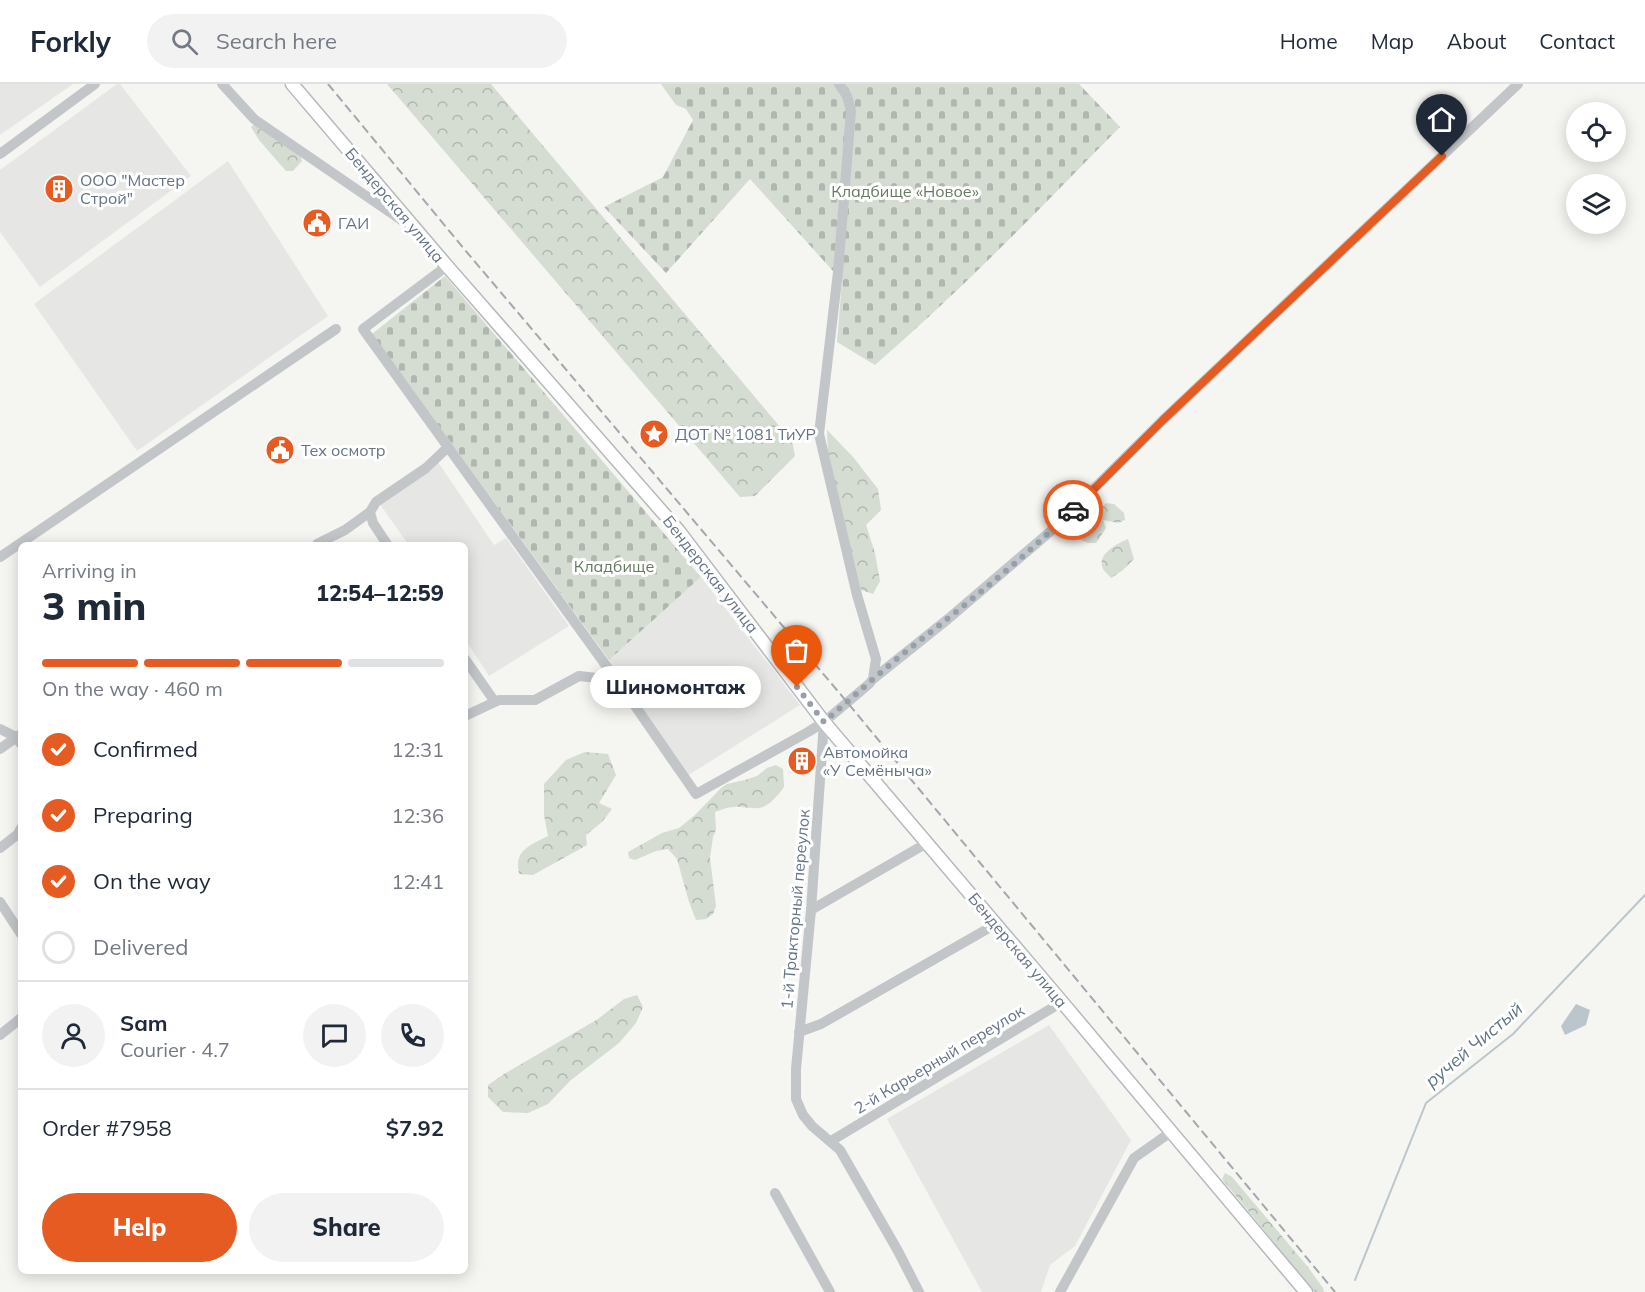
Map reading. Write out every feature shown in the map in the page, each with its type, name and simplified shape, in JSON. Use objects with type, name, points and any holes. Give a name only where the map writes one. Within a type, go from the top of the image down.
[{"type":"main road","name":"Бендерская улица","points":[[292,84],[447,266],[678,530],[824,722],[1306,1292]]},
{"type":"street","points":[[0,154],[95,84]]},
{"type":"street","points":[[222,84],[254,119],[421,234]]},
{"type":"street","points":[[839,84],[847,96],[851,111],[838,272],[819,434],[857,595],[876,658],[873,679]]},
{"type":"street","points":[[447,266],[363,329],[696,794],[824,722],[1052,530],[1163,420],[1518,84]]},
{"type":"street","points":[[22,542],[336,329]]},
{"type":"street","points":[[321,542],[345,530],[370,512],[376,502],[426,468],[448,447]]},
{"type":"street","points":[[370,512],[373,524],[386,542]]},
{"type":"street","points":[[0,557],[18,545]]},
{"type":"street","points":[[468,663],[495,702]]},
{"type":"street","points":[[468,715],[499,700],[535,700],[579,676],[616,680]]},
{"type":"street","name":"1-й Тракторный переулок","points":[[824,722],[811,910],[796,1069],[796,1099],[803,1115],[812,1126],[831,1141]]},
{"type":"street","points":[[0,729],[18,738]]},
{"type":"street","points":[[0,749],[18,739]]},
{"type":"street","points":[[0,848],[18,834]]},
{"type":"street","points":[[811,910],[927,843]]},
{"type":"street","points":[[0,902],[18,929]]},
{"type":"street","points":[[799,1032],[821,1024],[996,924]]},
{"type":"street","name":"2-й Карьерный переулок","points":[[831,1141],[1062,1002]]},
{"type":"street","points":[[0,1035],[18,1020]]},
{"type":"street","points":[[1060,1292],[1134,1158],[1171,1132]]},
{"type":"street","points":[[831,1141],[840,1150],[919,1292]]},
{"type":"street","points":[[775,1193],[830,1292]]},
{"type":"shaded area","points":[[0,84],[73,84],[0,135]]},
{"type":"shaded area","points":[[120,84],[191,176],[40,287],[0,232],[0,170]]},
{"type":"shaded area","points":[[228,161],[328,316],[137,451],[34,304]]},
{"type":"shaded area","points":[[438,462],[494,545],[506,538],[569,626],[489,676],[468,644],[468,542],[407,542],[379,503]]},
{"type":"shaded area","points":[[701,577],[800,705],[687,776],[609,660]]},
{"type":"shaded area","points":[[1576,1004],[1590,1010],[1586,1025],[1565,1035],[1561,1026]]},
{"type":"shaded area","points":[[1049,1025],[1131,1140],[1075,1246],[1050,1265],[1041,1292],[982,1292],[887,1119]]},
{"type":"green space","points":[[387,84],[491,84],[792,441],[795,456],[755,496],[740,497]]},
{"type":"green space","name":"Кладбище «Новое»","points":[[661,84],[1079,84],[1120,127],[969,279],[875,365],[837,342],[842,281],[750,179],[666,273],[604,207],[663,177],[693,120],[686,109],[676,105]]},
{"type":"green space","points":[[256,123],[300,155],[302,161],[293,171],[286,171],[259,140],[251,127]]},
{"type":"green space","name":"Кладбище","points":[[445,276],[701,577],[609,660],[372,334]]},
{"type":"green space","points":[[827,430],[853,457],[878,489],[881,510],[866,525],[875,553],[880,581],[873,594],[861,590],[828,453]]},
{"type":"green space","points":[[1106,503],[1114,504],[1124,513],[1125,520],[1118,523],[1103,520],[1106,528],[1096,543],[1088,543],[1074,537],[1079,528]]},
{"type":"green space","points":[[1128,539],[1134,559],[1111,578],[1104,571],[1103,557],[1115,546]]},
{"type":"green space","points":[[585,752],[608,754],[616,775],[599,803],[612,809],[602,822],[586,835],[587,845],[533,875],[519,874],[519,859],[524,850],[548,836],[544,815],[544,784],[566,760]]},
{"type":"green space","points":[[776,765],[783,769],[784,787],[769,804],[759,808],[731,807],[715,812],[716,830],[710,858],[716,906],[713,914],[706,919],[696,920],[677,859],[668,849],[656,851],[635,860],[629,858],[628,852],[662,833],[679,828],[727,784],[757,776],[767,768]]},
{"type":"green space","points":[[637,995],[643,1007],[636,1023],[619,1043],[571,1080],[548,1104],[528,1113],[503,1112],[488,1097],[488,1085],[504,1074],[598,1019],[624,999]]},
{"type":"green space","points":[[1225,1173],[1232,1177],[1308,1267],[1324,1292],[1315,1292],[1222,1179]]},
{"type":"waterway","name":"ручей Чистый","points":[[1355,1280],[1426,1103],[1513,1034],[1645,895]]},
{"type":"railway","points":[[328,84],[465,250],[847,702],[1335,1292]]},
{"type":"way so far","points":[[797,687],[824,722],[948,619],[1073,510]]},
{"type":"place","name":"ООО \"Мастер Строй\"","points":[[59,189]]},
{"type":"place","name":"ГАИ","points":[[317,223]]},
{"type":"place","name":"ДОТ № 1081 ТиУР","points":[[654,434]]},
{"type":"place","name":"Тех осмотр","points":[[280,450]]},
{"type":"place","name":"Шиномонтаж","points":[[797,687]]},
{"type":"place","name":"Автомойка «У Семёныча»","points":[[802,761]]},
{"type":"route","points":[[1073,510],[1163,420],[1442,156]]}]
